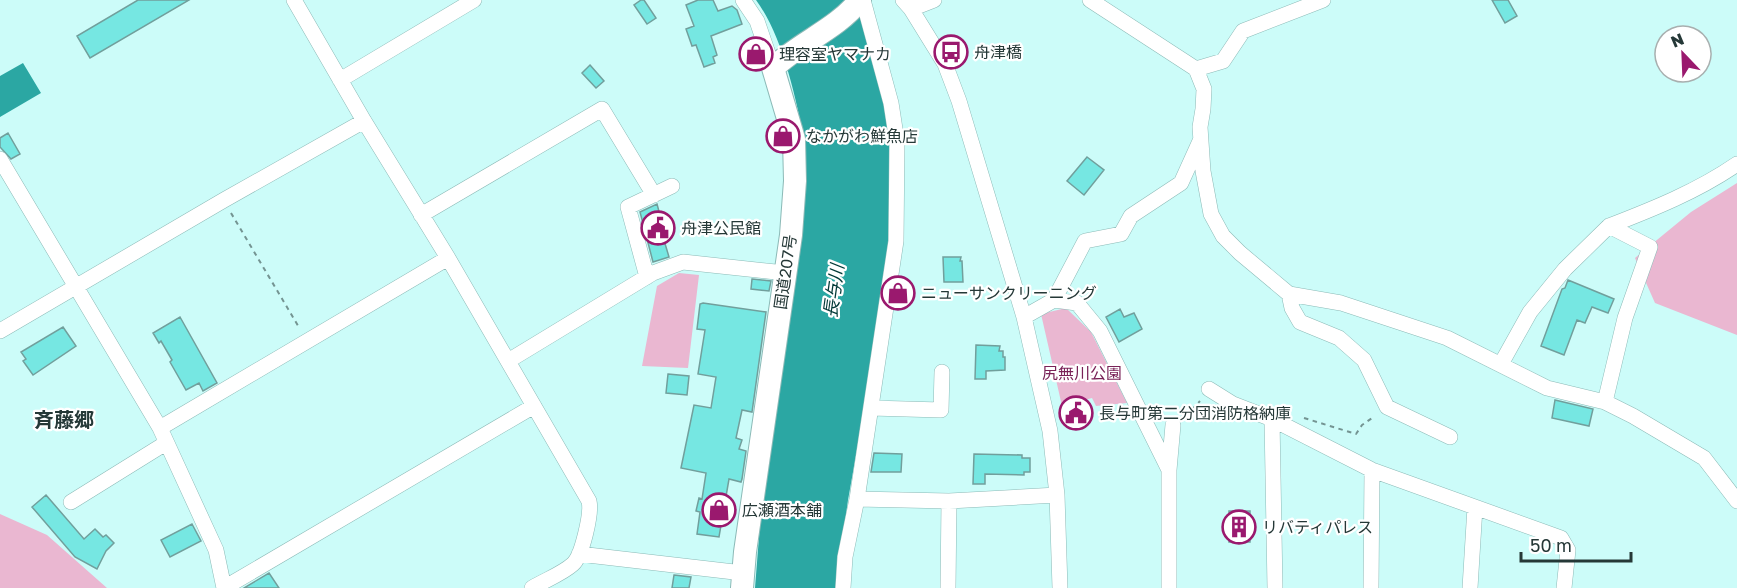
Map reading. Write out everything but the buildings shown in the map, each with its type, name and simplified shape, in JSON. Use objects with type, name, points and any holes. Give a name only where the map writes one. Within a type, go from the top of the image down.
[{"type":"highway","points":[[776,65],[837,23],[859,2]]},
{"type":"highway","name":"国道207号","points":[[743,580],[791,235],[795,181],[794,139],[776,65]]},
{"type":"street","points":[[294,0],[589,501],[591,508],[575,563],[541,586]]},
{"type":"street","points":[[340,80],[474,0]]},
{"type":"street","points":[[743,0],[757,21],[776,65]]},
{"type":"street","points":[[933,0],[907,4],[945,64],[959,101],[1024,317],[1050,431],[1057,495],[1060,588]]},
{"type":"street","points":[[1090,0],[1196,69],[1204,89],[1200,127],[1203,171],[1211,214],[1222,236],[1289,294],[1341,303],[1447,338],[1547,388],[1605,402],[1704,458],[1737,501]]},
{"type":"street","points":[[1196,69],[1223,61],[1243,31],[1323,0]]},
{"type":"street","points":[[843,588],[845,557],[857,499],[896,241],[897,142],[891,103],[859,2]]},
{"type":"street","points":[[422,214],[602,109],[654,195]]},
{"type":"street","points":[[0,331],[364,121]]},
{"type":"street","points":[[1024,317],[1054,300],[1085,241],[1121,234],[1131,216],[1181,183],[1201,138]]},
{"type":"street","points":[[0,159],[160,428],[216,550],[224,588],[534,406]]},
{"type":"street","points":[[1501,364],[1530,312],[1565,269],[1609,226],[1654,208],[1719,176],[1737,164]]},
{"type":"street","points":[[647,277],[628,207],[672,186]]},
{"type":"street","points":[[1605,402],[1625,318],[1650,248],[1609,226]]},
{"type":"street","points":[[160,428],[448,258]]},
{"type":"street","points":[[508,361],[647,277],[683,262],[785,273]]},
{"type":"street","points":[[1289,294],[1292,308],[1300,322],[1339,338],[1364,360],[1387,407],[1450,437]]},
{"type":"street","points":[[1054,300],[1077,303],[1100,331],[1169,470]]},
{"type":"street","points":[[871,408],[941,410],[942,372]]},
{"type":"street","points":[[1209,389],[1233,404],[1272,419],[1372,470],[1561,538],[1568,550],[1564,588]]},
{"type":"street","points":[[1272,419],[1275,588]]},
{"type":"street","points":[[1169,588],[1169,470],[1173,425]]},
{"type":"street","points":[[72,502],[166,443]]},
{"type":"street","points":[[1371,588],[1372,470]]},
{"type":"street","points":[[857,499],[949,501],[1057,495]]},
{"type":"street","points":[[948,588],[949,501]]},
{"type":"street","points":[[1470,588],[1475,507]]},
{"type":"street","points":[[579,554],[743,580]]},
{"type":"path","points":[[224,200],[308,341]]},
{"type":"path","points":[[1173,425],[1193,410],[1209,389]]},
{"type":"path","points":[[1328,426],[1356,434],[1362,425],[1387,407]]},
{"type":"green space","points":[[1737,183],[1737,335],[1655,303],[1635,258],[1691,212]]},
{"type":"green space","points":[[679,273],[699,275],[688,368],[642,366],[657,286]]},
{"type":"green space","name":"尻無川公園","points":[[1066,308],[1091,332],[1127,403],[1096,406],[1092,398],[1062,406],[1041,314]]},
{"type":"green space","points":[[0,514],[47,535],[107,588],[0,588]]},
{"type":"water","name":"長与川","points":[[756,0],[852,0],[863,24],[882,90],[892,144],[889,244],[873,360],[848,500],[836,588],[755,588],[760,524],[804,140],[781,48]]},
{"type":"water","points":[[23,63],[41,93],[0,117],[0,76]]},
{"type":"place","name":"舟津橋","points":[[951,52]]},
{"type":"place","name":"理容室ヤマナカ","points":[[756,54]]},
{"type":"place","name":"なかがわ鮮魚店","points":[[783,136]]},
{"type":"place","name":"舟津公民館","points":[[658,228]]},
{"type":"place","name":"ニューサンクリーニング","points":[[898,293]]},
{"type":"place","name":"長与町第二分団消防格納庫","points":[[1076,413]]},
{"type":"place","name":"広瀬酒本舗","points":[[719,510]]},
{"type":"place","name":"リバティパレス","points":[[1239,527]]},
{"type":"district","name":"斉藤郷","points":[[64,420]]}]
